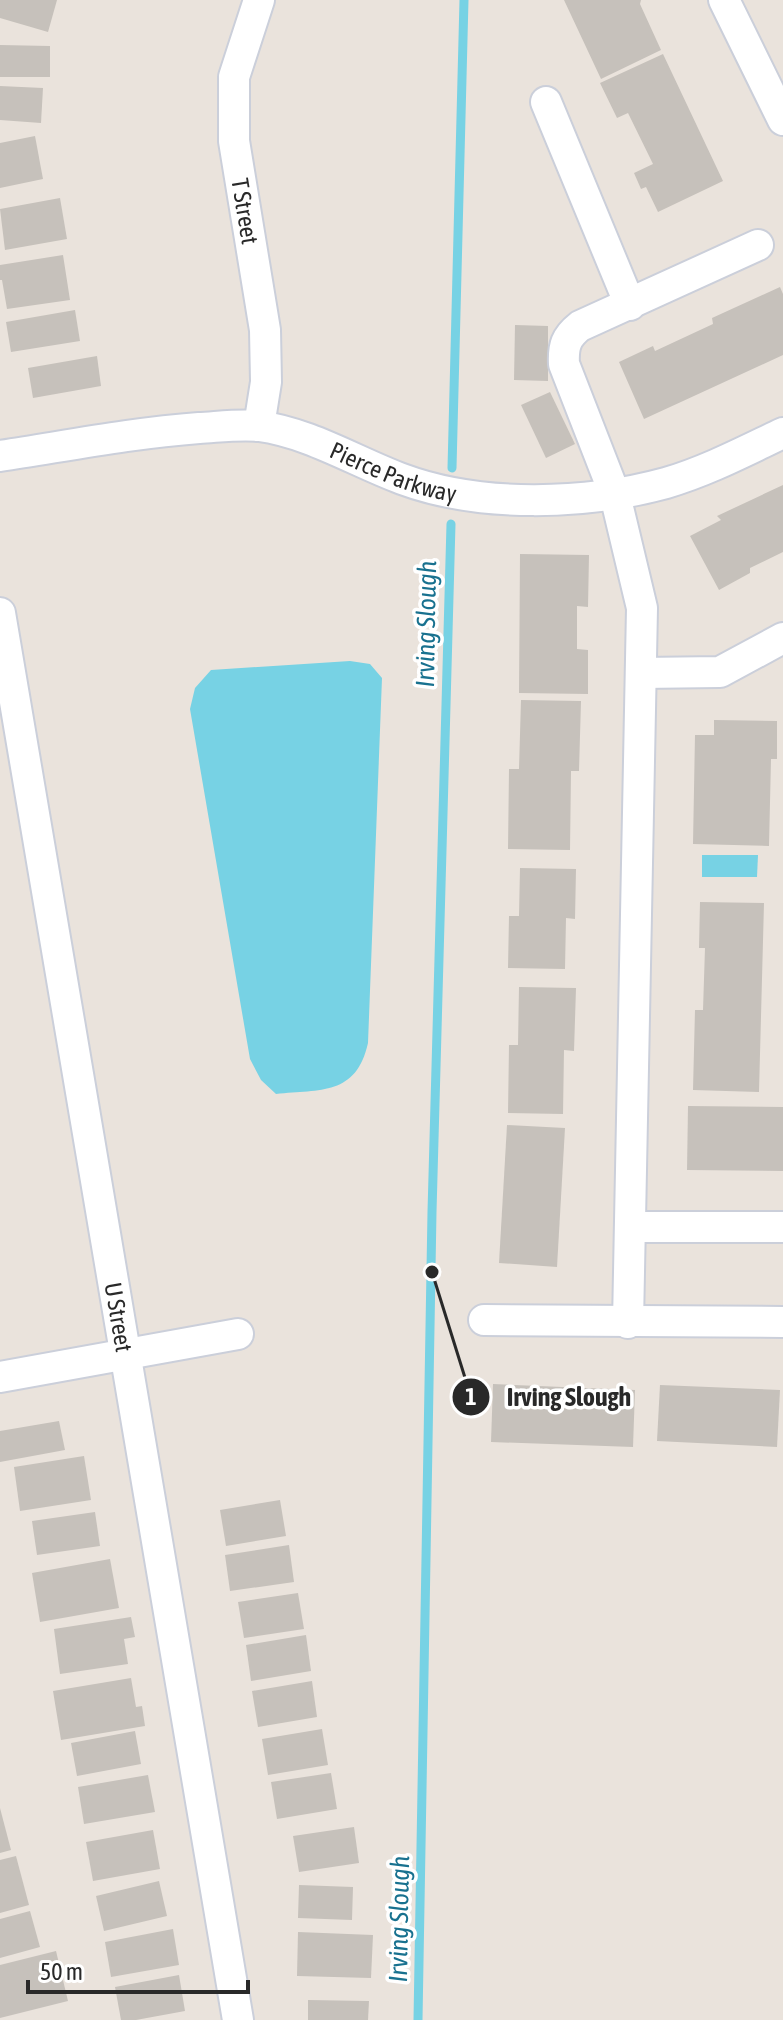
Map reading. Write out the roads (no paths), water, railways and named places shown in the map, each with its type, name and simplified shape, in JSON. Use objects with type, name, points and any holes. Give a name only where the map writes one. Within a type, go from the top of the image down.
[{"type":"street","name":"T Street","points":[[259,0],[234,77],[234,141],[265,330],[266,382],[259,426]]},
{"type":"street","points":[[724,0],[783,120]]},
{"type":"street","points":[[546,102],[630,305]]},
{"type":"street","points":[[628,1323],[642,608],[615,495],[564,364],[563,349],[568,335],[580,326],[758,245]]},
{"type":"street","name":"Pierce Parkway","points":[[0,456],[163,431],[259,426],[323,444],[404,480],[458,493],[508,499],[615,495],[668,482],[713,466],[783,433]]},
{"type":"street","name":"U Street","points":[[0,613],[238,2020]]},
{"type":"street","points":[[641,673],[720,672],[783,638]]},
{"type":"street","points":[[630,1227],[783,1227]]},
{"type":"street","points":[[484,1320],[783,1322]]},
{"type":"street","points":[[0,1377],[238,1334]]},
{"type":"water","points":[[350,661],[370,664],[382,678],[368,1043],[355,1073],[345,1081],[322,1090],[276,1094],[261,1080],[250,1059],[190,709],[195,688],[211,670]]},
{"type":"water","points":[[702,855],[758,855],[757,877],[702,877]]},
{"type":"waterway","name":"Irving Slough","points":[[452,468],[464,0]]},
{"type":"waterway","name":"Irving Slough","points":[[418,2020],[432,1212],[451,524]]},
{"type":"place","name":"Irving Slough","points":[[432,1272]]}]
